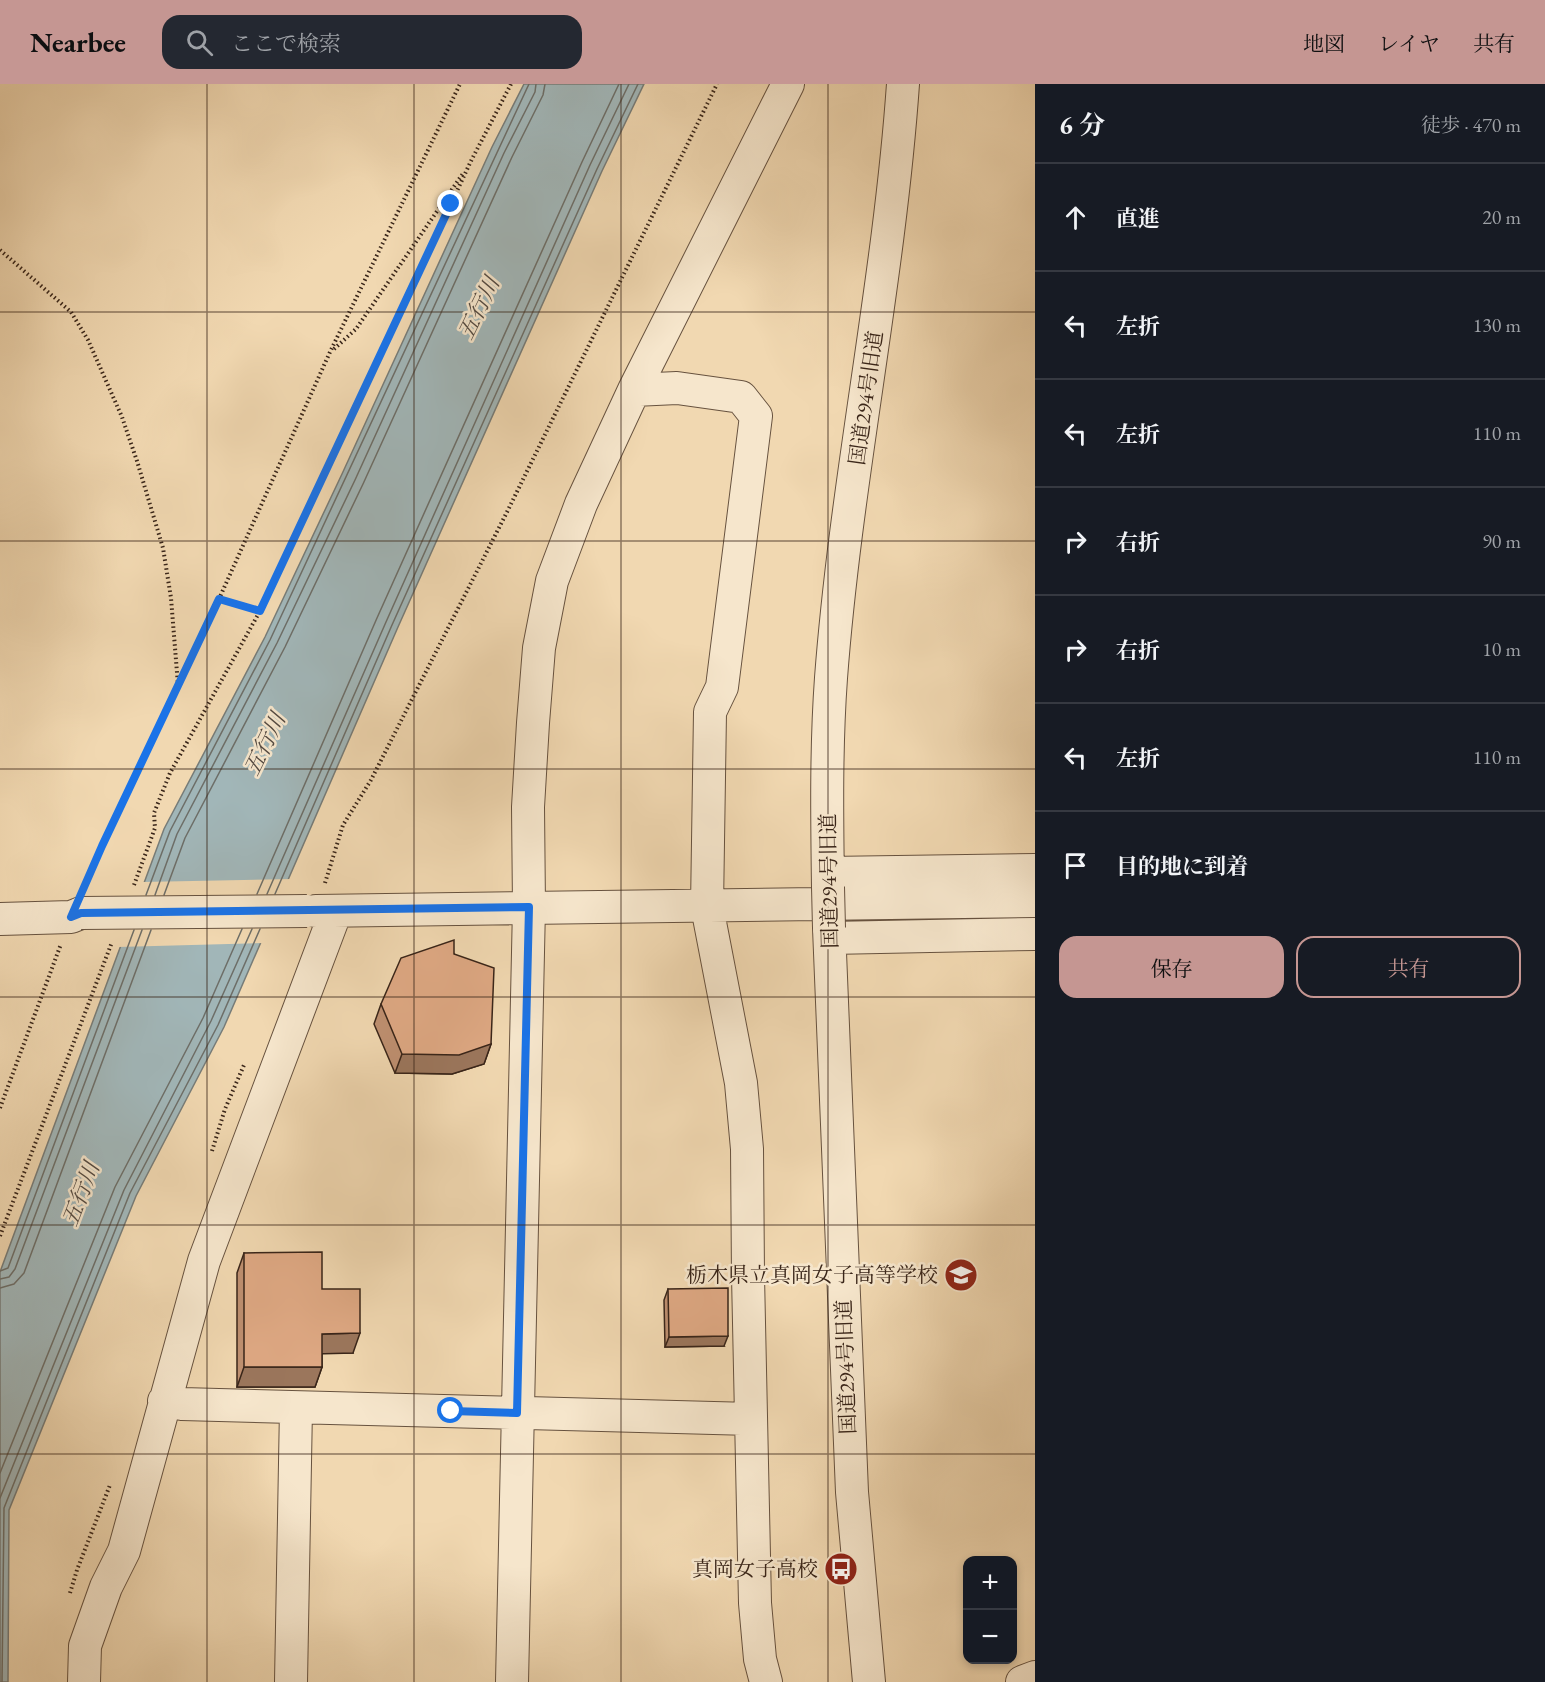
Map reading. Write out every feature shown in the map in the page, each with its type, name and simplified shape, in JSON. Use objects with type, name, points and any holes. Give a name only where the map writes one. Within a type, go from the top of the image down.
[{"type":"street","points":[[512,1682],[529,907],[528,807],[539,648],[552,581],[581,504],[634,390],[788,84]]},
{"type":"street","name":"国道294号旧道","points":[[869,1682],[852,1492],[828,880],[828,769],[831,679],[843,560],[878,314],[902,89]]},
{"type":"street","points":[[634,390],[677,388],[741,397],[756,416],[722,687],[710,712],[707,907],[741,1083],[747,1149],[755,1603],[760,1659],[766,1682]]},
{"type":"street","points":[[828,880],[1035,870]]},
{"type":"street","points":[[84,1682],[85,1646],[105,1587],[124,1551],[204,1261],[323,902]]},
{"type":"street","points":[[0,919],[323,902],[529,907],[707,907],[1035,902]]},
{"type":"street","points":[[830,933],[1035,934]]},
{"type":"street","points":[[164,1401],[182,1404],[296,1408],[751,1419]]},
{"type":"street","points":[[291,1682],[296,1408]]},
{"type":"street","points":[[1022,1682],[1035,1677]]},
{"type":"path","points":[[0,1108],[102,846],[219,599],[330,352],[460,84]]},
{"type":"path","points":[[131,893],[155,828],[154,813],[170,773],[260,611],[471,161],[511,84]]},
{"type":"path","points":[[323,902],[343,825],[371,780],[508,510],[717,84]]},
{"type":"path","points":[[330,352],[356,329],[471,161]]},
{"type":"path","points":[[0,250],[71,312],[88,340],[122,417],[163,548],[171,598],[178,686]]},
{"type":"path","points":[[219,599],[260,611]]},
{"type":"path","points":[[0,1236],[114,936]]},
{"type":"water","name":"五行川","points":[[524,84],[644,84],[602,171],[398,627],[224,1027],[136,1196],[9,1510],[8,1682],[0,1682],[0,1272],[164,829],[265,637],[492,147]]},
{"type":"pier","points":[[291,879],[264,943],[118,947],[142,882]]},
{"type":"building","points":[[454,940],[454,954],[494,968],[491,1044],[459,1055],[402,1054],[381,1004],[401,958]]},
{"type":"building","points":[[322,1252],[322,1289],[360,1289],[360,1333],[322,1334],[322,1367],[244,1367],[244,1253]]},
{"type":"building","points":[[728,1288],[728,1336],[669,1337],[668,1289]]},
{"type":"place","name":"栃木県立真岡女子高等学校","points":[[961,1275]]},
{"type":"place","name":"真岡女子高校","points":[[841,1569]]},
{"type":"route","points":[[451,204],[260,611],[219,599],[102,846],[71,917],[81,913],[529,907],[517,1413],[451,1411]]}]
